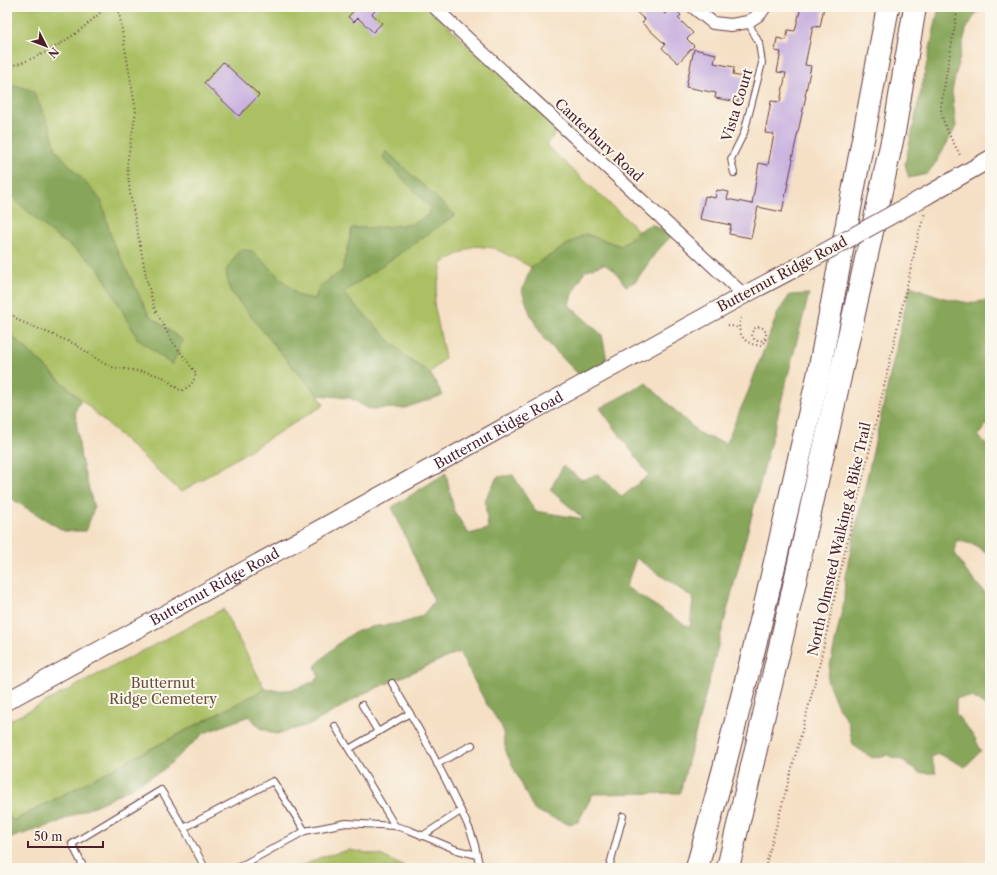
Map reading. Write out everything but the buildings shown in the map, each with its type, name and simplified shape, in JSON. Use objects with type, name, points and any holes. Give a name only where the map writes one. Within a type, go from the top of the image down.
[{"type":"highway","points":[[697,868],[766,601],[819,372],[888,7]]},
{"type":"highway","points":[[728,868],[794,585],[894,132],[915,7]]},
{"type":"street","name":"Canterbury Road","points":[[434,7],[744,295]]},
{"type":"street","points":[[693,7],[713,23],[731,25],[748,22],[760,14],[764,7]]},
{"type":"street","name":"Butternut Ridge Road","points":[[7,701],[744,295],[925,204],[990,159]]},
{"type":"lane","name":"Vista Court","points":[[734,173],[731,159],[744,133],[762,63],[759,43],[748,22]]},
{"type":"lane","points":[[392,683],[410,713],[461,811],[475,841],[480,868]]},
{"type":"lane","points":[[362,704],[378,732]]},
{"type":"lane","points":[[349,749],[410,713]]},
{"type":"lane","points":[[335,726],[395,826]]},
{"type":"lane","points":[[437,764],[472,746]]},
{"type":"lane","points":[[184,828],[273,781],[305,831]]},
{"type":"lane","points":[[84,868],[72,844],[161,790],[206,868]]},
{"type":"lane","points":[[422,836],[461,811]]},
{"type":"lane","points":[[609,868],[623,816]]},
{"type":"lane","points":[[237,868],[305,831],[346,823],[395,826],[457,850],[477,855]]},
{"type":"path","points":[[7,67],[22,63],[59,45],[106,7]]},
{"type":"path","points":[[7,311],[20,321],[76,344],[103,363],[112,367],[150,373],[163,377],[181,391],[189,387],[195,380],[196,373],[172,341],[156,310],[147,281],[130,193],[127,164],[136,111],[118,7]]},
{"type":"path","points":[[958,7],[941,106],[942,119],[961,157]]},
{"type":"path","name":"North Olmsted Walking & Bike Trail","points":[[765,868],[818,671],[873,437],[925,204]]},
{"type":"path","points":[[741,318],[739,328],[743,337],[749,344],[756,346],[762,345],[766,340],[764,338],[766,332],[763,328],[757,328],[753,330],[752,335],[754,339],[761,341],[764,338]]},
{"type":"path","points":[[728,325],[739,328]]},
{"type":"green space","points":[[7,7],[428,7],[558,130],[546,145],[639,231],[621,246],[585,234],[531,267],[494,248],[474,246],[442,263],[434,303],[445,358],[430,373],[408,359],[343,293],[281,336],[324,405],[181,492],[7,331]]},
{"type":"green space","points":[[939,7],[987,7],[976,13],[966,30],[952,91],[956,127],[937,161],[927,174],[909,178],[905,164]]},
{"type":"green space","points":[[7,82],[33,91],[50,127],[56,150],[101,200],[112,240],[149,315],[183,341],[172,365],[138,339],[99,269],[83,255],[53,234],[13,198],[7,189]]},
{"type":"green space","points":[[386,151],[455,215],[343,293],[408,359],[430,373],[443,395],[405,408],[369,409],[350,398],[318,395],[290,364],[230,291],[226,271],[240,249],[252,251],[299,296],[315,299],[320,286],[342,271],[352,228],[412,224],[428,215],[430,207],[383,158]]},
{"type":"green space","points":[[651,224],[672,236],[656,252],[636,281],[626,286],[615,271],[604,264],[585,271],[572,294],[569,305],[602,335],[608,365],[583,379],[544,339],[531,316],[522,291],[531,267],[585,234],[621,246],[639,231]]},
{"type":"green space","points":[[910,286],[944,298],[969,303],[990,300],[990,419],[978,436],[990,447],[990,556],[975,545],[956,540],[955,553],[966,571],[990,599],[990,710],[973,697],[956,698],[956,714],[975,738],[981,751],[965,767],[938,754],[931,757],[936,773],[919,773],[904,761],[887,755],[872,758],[853,745],[848,722],[837,705],[827,680],[844,601],[845,576]]},
{"type":"green space","points":[[809,294],[680,793],[593,794],[578,822],[568,824],[534,810],[506,752],[502,727],[486,703],[459,652],[365,693],[312,724],[276,734],[260,728],[249,716],[204,733],[163,770],[114,797],[52,825],[7,839],[7,812],[13,821],[265,689],[287,690],[299,688],[319,678],[315,666],[350,635],[371,627],[404,623],[423,614],[434,601],[392,507],[446,473],[454,511],[469,534],[488,529],[485,500],[497,477],[513,475],[535,511],[584,519],[550,490],[563,466],[582,480],[598,474],[622,497],[649,475],[600,408],[646,383],[701,435],[726,443],[748,392],[778,312],[790,295]],"holes":[[[636,558],[693,598],[690,628],[626,587]]]},
{"type":"green space","points":[[7,331],[81,400],[75,411],[81,459],[94,508],[86,531],[64,531],[7,496]]},
{"type":"green space","name":"Butternut Ridge Cemetery","points":[[223,609],[265,689],[7,824],[7,722]]},
{"type":"green space","points":[[349,850],[380,855],[407,868],[298,868],[321,857]]}]
